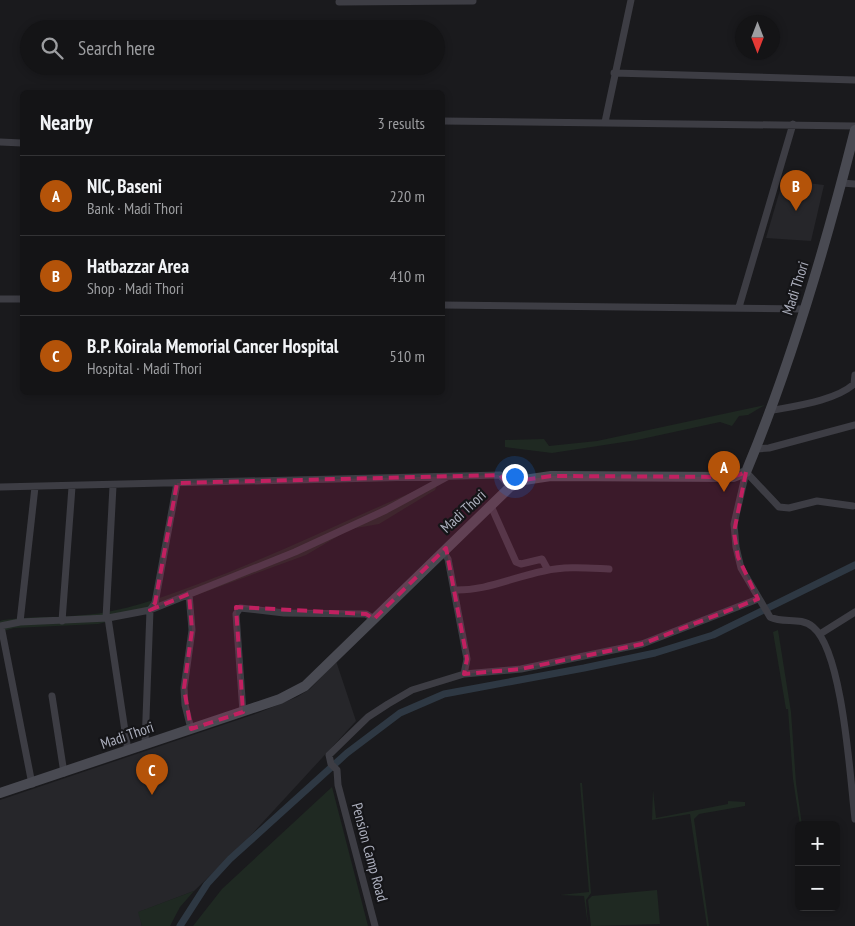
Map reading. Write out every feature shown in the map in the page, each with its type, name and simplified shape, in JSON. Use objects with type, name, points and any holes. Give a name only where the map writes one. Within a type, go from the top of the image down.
[{"type":"main road","name":"Madi Thori","points":[[0,793],[32,784],[285,697],[305,686],[510,487],[524,480],[551,476],[733,477],[746,472],[756,449],[804,309],[842,183],[855,130]]},
{"type":"street","points":[[606,122],[614,73],[631,0]]},
{"type":"street","points":[[340,2],[473,1]]},
{"type":"street","points":[[614,73],[855,80]]},
{"type":"street","points":[[445,121],[855,126]]},
{"type":"street","points":[[739,307],[793,124]]},
{"type":"street","points":[[0,142],[20,143]]},
{"type":"street","points":[[842,183],[855,184]]},
{"type":"street","points":[[0,299],[20,299]]},
{"type":"street","points":[[445,305],[804,309]]},
{"type":"street","points":[[769,411],[804,404],[839,393],[854,384],[855,375]]},
{"type":"street","points":[[756,449],[769,448],[855,425]]},
{"type":"street","points":[[746,472],[780,507],[789,508],[817,501],[853,506]]},
{"type":"street","points":[[746,472],[735,517],[734,532],[738,557],[767,613],[773,619],[803,622],[820,634],[829,650],[835,676],[855,819]]},
{"type":"street","points":[[0,487],[72,487],[500,475],[510,487]]},
{"type":"street","points":[[32,784],[0,626],[20,622],[62,622],[107,618],[150,610],[295,552],[386,510],[450,476]]},
{"type":"street","points":[[146,745],[150,610],[155,603],[177,483]]},
{"type":"street","points":[[113,486],[107,618],[128,751]]},
{"type":"street","points":[[20,622],[35,487]]},
{"type":"street","points":[[62,622],[72,487]]},
{"type":"street","points":[[491,506],[516,562],[521,564],[542,559],[548,570]]},
{"type":"street","points":[[443,551],[448,559],[467,659],[464,674],[521,669],[642,644],[760,602]]},
{"type":"street","points":[[454,590],[476,590],[548,570],[573,567],[609,570]]},
{"type":"street","points":[[189,594],[192,630],[184,688],[185,705],[192,729]]},
{"type":"street","points":[[242,712],[236,614],[240,608],[284,613],[366,614],[374,619]]},
{"type":"street","points":[[820,634],[855,612]]},
{"type":"street","name":"Pension Camp Road","points":[[375,926],[338,785],[337,770],[331,764],[329,755],[375,713],[412,690],[464,674]]},
{"type":"street","points":[[52,696],[64,773]]},
{"type":"highlighted area","points":[[746,472],[734,532],[738,557],[758,599],[642,644],[521,669],[464,674],[467,659],[446,548],[374,619],[366,614],[236,607],[243,712],[191,729],[184,688],[192,630],[189,594],[150,610],[155,603],[177,483],[500,475],[510,487],[524,480],[551,476],[733,477]]},
{"type":"shaded area","points":[[783,180],[824,185],[811,241],[766,238]]},
{"type":"shaded area","points":[[765,405],[748,415],[739,416],[732,426],[720,422],[637,440],[552,453],[505,447],[505,440],[544,439],[549,446],[597,441]]},
{"type":"shaded area","points":[[439,481],[435,490],[379,524],[350,529],[306,555],[153,611],[98,624],[14,628],[0,632],[0,621],[3,620],[98,613],[141,604],[254,562]]},
{"type":"shaded area","points":[[778,630],[791,712],[796,783],[801,821],[799,821],[793,779],[788,709],[786,709],[773,632]]},
{"type":"shaded area","points":[[336,661],[356,721],[241,846],[194,891],[139,912],[142,926],[0,926],[0,800],[258,713],[297,697],[310,689]]},
{"type":"shaded area","points":[[580,783],[582,783],[591,893],[586,900],[588,926],[584,896],[560,895],[589,892]]},
{"type":"shaded area","points":[[332,787],[368,926],[193,926],[222,889]]},
{"type":"shaded area","points":[[653,790],[656,818],[728,804],[728,801],[745,802],[745,806],[699,814],[694,819],[709,926],[707,926],[690,814],[652,820]]},
{"type":"shaded area","points":[[657,890],[660,924],[591,926],[588,900],[592,896]]},
{"type":"shaded area","points":[[194,891],[180,907],[170,926],[142,926],[138,912]]},
{"type":"waterway","points":[[180,926],[207,884],[230,859],[347,753],[400,713],[444,694],[655,653],[713,635],[855,565]]},
{"type":"place","name":"Hatbazzar Area","points":[[796,211]]},
{"type":"place","name":"NIC, Baseni","points":[[724,492]]},
{"type":"place","name":"B.P. Koirala Memorial Cancer Hospital","points":[[152,795]]}]
